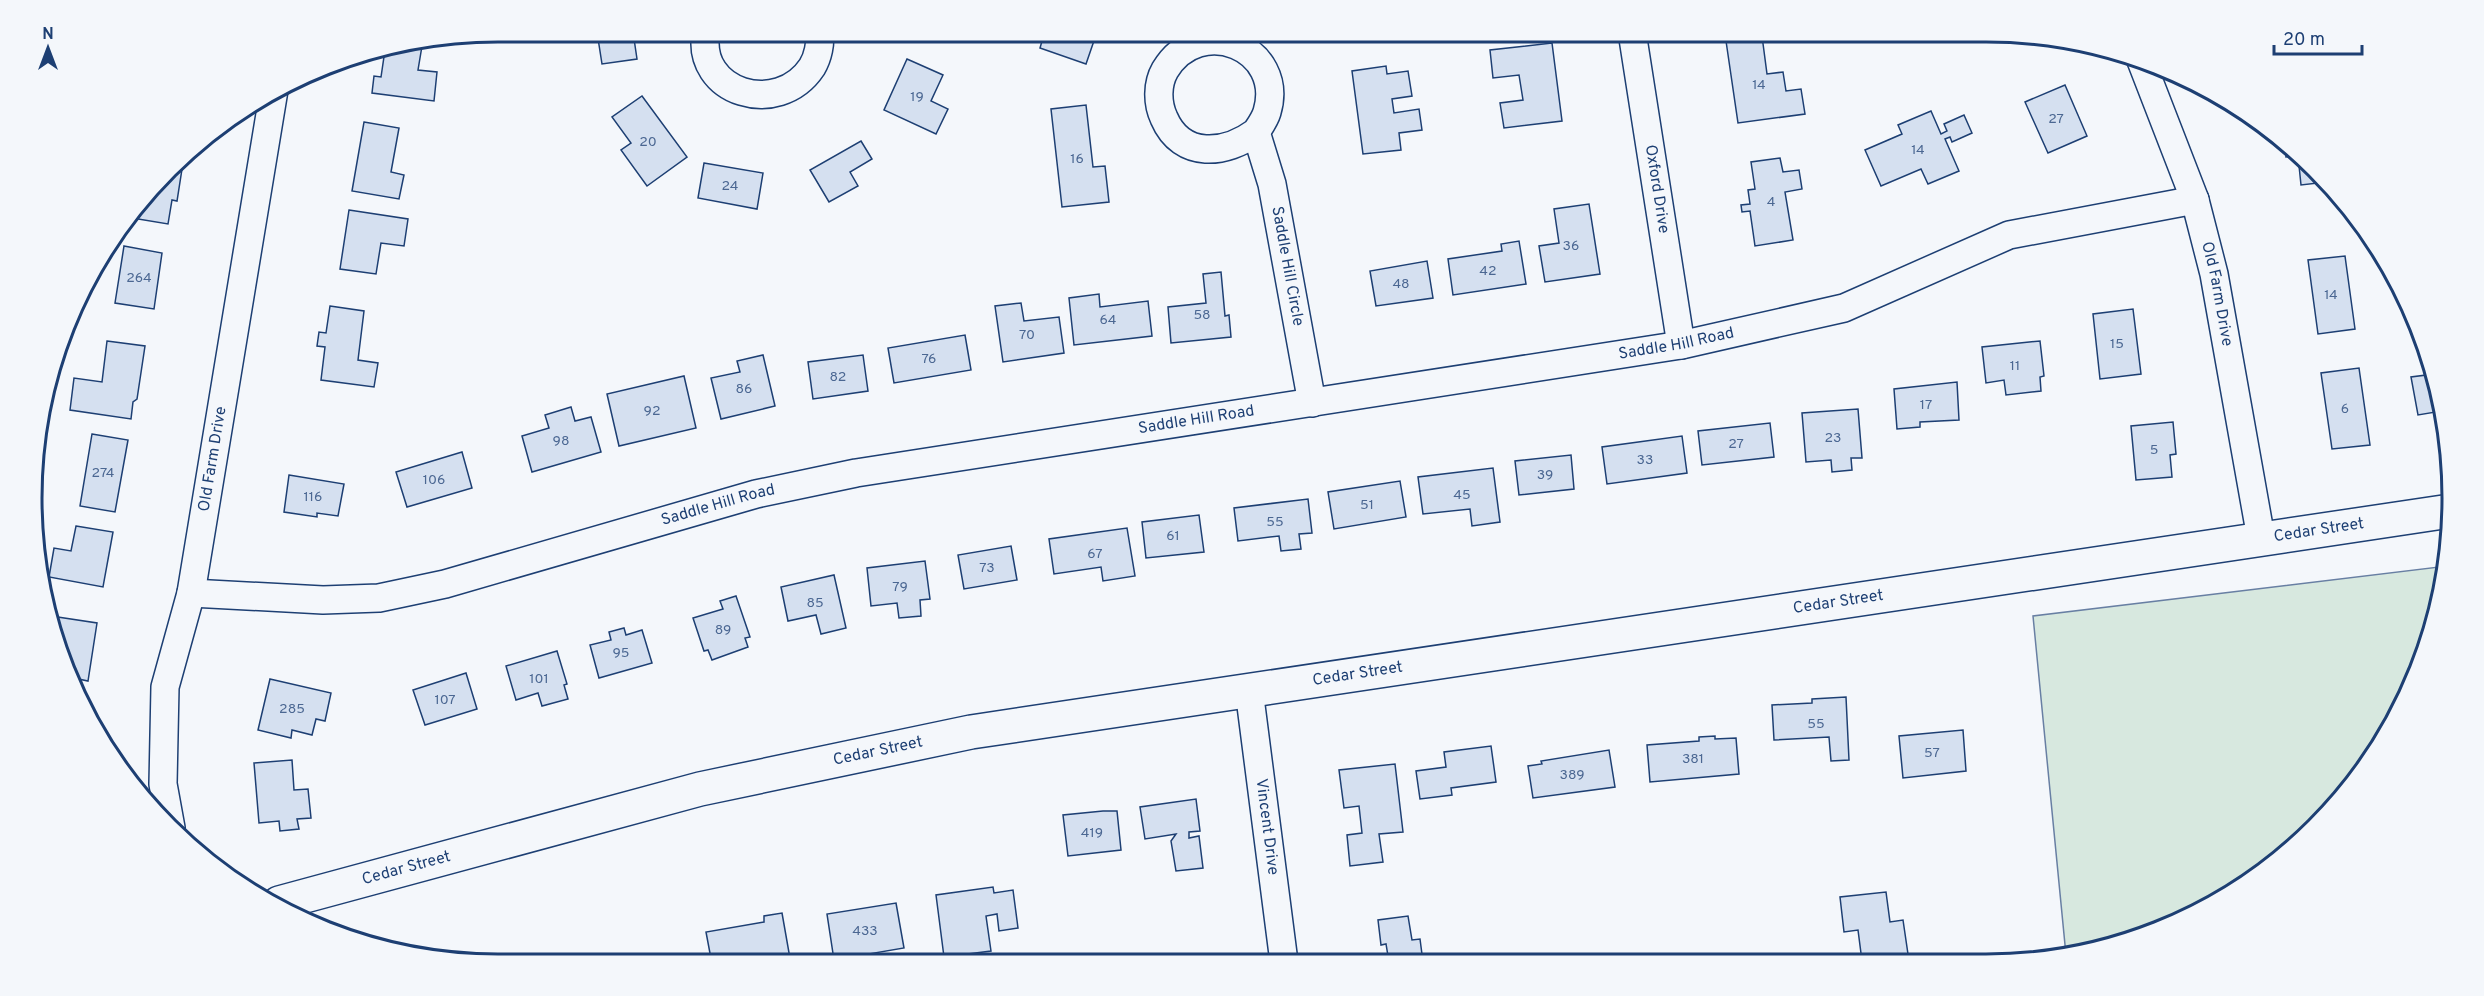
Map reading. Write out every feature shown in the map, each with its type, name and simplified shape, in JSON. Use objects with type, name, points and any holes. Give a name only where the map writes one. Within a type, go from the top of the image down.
[{"type":"main road","name":"Cedar Street","points":[[285,901],[700,789],[971,732],[2442,512]]},
{"type":"street","points":[[705,42],[709,62],[722,80],[741,92],[763,96],[785,91],[804,79],[816,60],[818,42]]},
{"type":"street","points":[[1200,42],[1189,45],[1172,58],[1161,77],[1158,98],[1164,119],[1177,137],[1196,148],[1218,150],[1239,145],[1256,132],[1267,113],[1270,91],[1264,70],[1251,53],[1232,42]]},
{"type":"street","name":"Oxford Drive","points":[[1634,42],[1681,345]]},
{"type":"street","name":"Old Farm Drive","points":[[2145,71],[2194,200],[2214,274],[2261,538]]},
{"type":"street","name":"Old Farm Drive","points":[[168,812],[163,784],[165,687],[191,593],[272,102]]},
{"type":"street","name":"Saddle Hill Circle","points":[[1256,132],[1272,184],[1312,403]]},
{"type":"street","name":"Saddle Hill Road","points":[[191,593],[323,600],[379,598],[445,584],[756,494],[856,473],[1681,345],[1844,308],[2008,234],[2194,200]]},
{"type":"street","name":"Vincent Drive","points":[[1249,690],[1283,954]]},
{"type":"shaded area","points":[[2436,567],[2418,645],[2395,700],[2365,751],[2329,799],[2287,841],[2264,860],[2214,893],[2188,907],[2133,930],[2065,947],[2033,616]]},
{"type":"building","points":[[599,42],[634,42],[637,59],[602,64]]},
{"type":"building","points":[[1042,42],[1094,42],[1086,64],[1040,48]]},
{"type":"building","points":[[1726,42],[1763,42],[1767,74],[1783,72],[1786,91],[1801,89],[1805,114],[1738,123]]},
{"type":"building","points":[[1552,43],[1562,121],[1504,128],[1500,103],[1523,100],[1519,75],[1493,78],[1490,50]]},
{"type":"building","points":[[422,49],[418,70],[437,72],[434,101],[372,93],[374,76],[381,77],[384,57]]},
{"type":"building","points":[[907,59],[943,75],[931,101],[948,109],[936,134],[884,110]]},
{"type":"building","points":[[1386,66],[1387,74],[1408,71],[1412,96],[1392,99],[1394,113],[1419,109],[1422,130],[1399,133],[1401,150],[1363,154],[1352,71]]},
{"type":"building","points":[[2065,85],[2087,136],[2048,153],[2025,102]]},
{"type":"building","points":[[642,96],[687,157],[647,186],[621,150],[631,143],[612,117]]},
{"type":"building","points":[[1086,105],[1093,167],[1105,166],[1109,202],[1062,207],[1051,109]]},
{"type":"building","points":[[1931,111],[1941,134],[1947,131],[1944,124],[1964,115],[1972,133],[1952,142],[1950,137],[1945,139],[1959,171],[1928,184],[1921,169],[1881,186],[1865,150],[1902,134],[1898,125]]},
{"type":"building","points":[[364,122],[399,128],[391,172],[404,175],[399,199],[352,191]]},
{"type":"building","points":[[861,141],[872,159],[850,172],[858,186],[829,202],[810,170]]},
{"type":"building","points":[[1780,158],[1783,172],[1799,170],[1802,189],[1785,192],[1793,240],[1755,246],[1750,211],[1742,212],[1741,205],[1750,204],[1748,190],[1755,189],[1751,162]]},
{"type":"building","points":[[704,163],[763,173],[757,209],[698,198]]},
{"type":"building","points":[[2299,167],[2315,183],[2301,185]]},
{"type":"building","points":[[182,170],[177,201],[172,200],[168,224],[137,219]]},
{"type":"building","points":[[1589,204],[1600,274],[1545,282],[1539,246],[1559,243],[1554,209]]},
{"type":"building","points":[[349,210],[408,219],[404,246],[381,243],[376,274],[340,269]]},
{"type":"building","points":[[1519,241],[1526,284],[1453,295],[1448,259],[1502,251],[1501,244]]},
{"type":"building","points":[[124,246],[162,253],[154,309],[115,303]]},
{"type":"building","points":[[2345,256],[2355,329],[2318,334],[2308,260]]},
{"type":"building","points":[[1427,261],[1433,298],[1376,306],[1370,271]]},
{"type":"building","points":[[1221,272],[1225,316],[1229,315],[1231,337],[1171,343],[1168,307],[1206,303],[1203,274]]},
{"type":"building","points":[[1099,294],[1100,307],[1148,301],[1152,336],[1074,345],[1069,298]]},
{"type":"building","points":[[1021,303],[1024,321],[1059,317],[1064,353],[1003,362],[995,306]]},
{"type":"building","points":[[330,306],[364,311],[358,360],[378,363],[374,387],[321,380],[325,347],[317,346],[319,332],[326,333]]},
{"type":"building","points":[[2133,309],[2141,374],[2100,379],[2093,314]]},
{"type":"building","points":[[965,335],[971,370],[894,383],[888,348]]},
{"type":"building","points":[[107,341],[145,346],[137,399],[133,402],[131,419],[70,410],[74,378],[102,382]]},
{"type":"building","points":[[2040,341],[2044,376],[2040,377],[2041,391],[2006,395],[2004,380],[1986,383],[1982,347]]},
{"type":"building","points":[[763,355],[775,406],[721,419],[711,378],[740,372],[737,361]]},
{"type":"building","points":[[863,355],[868,391],[813,399],[808,362]]},
{"type":"building","points":[[2359,368],[2370,445],[2332,449],[2321,373]]},
{"type":"building","points":[[2425,375],[2434,412],[2418,415],[2411,377]]},
{"type":"building","points":[[684,376],[696,428],[619,446],[607,394]]},
{"type":"building","points":[[1957,382],[1959,420],[1920,422],[1920,427],[1897,429],[1894,389]]},
{"type":"building","points":[[571,407],[575,421],[591,417],[601,452],[532,472],[522,436],[549,428],[545,415]]},
{"type":"building","points":[[1858,409],[1862,458],[1851,458],[1852,470],[1832,472],[1831,460],[1806,462],[1802,413]]},
{"type":"building","points":[[2173,422],[2176,454],[2170,455],[2172,477],[2136,480],[2131,426]]},
{"type":"building","points":[[1770,423],[1774,457],[1702,465],[1698,431]]},
{"type":"building","points":[[92,434],[128,440],[115,512],[80,506]]},
{"type":"building","points":[[1682,436],[1687,473],[1607,484],[1602,447]]},
{"type":"building","points":[[462,452],[472,488],[407,507],[396,472]]},
{"type":"building","points":[[1571,455],[1574,489],[1519,495],[1515,461]]},
{"type":"building","points":[[1493,468],[1500,522],[1472,526],[1470,509],[1423,514],[1418,477]]},
{"type":"building","points":[[289,475],[344,484],[338,516],[317,513],[317,517],[284,512]]},
{"type":"building","points":[[1400,481],[1406,517],[1334,529],[1328,492]]},
{"type":"building","points":[[1308,499],[1312,533],[1299,534],[1301,549],[1281,551],[1279,536],[1238,541],[1234,508]]},
{"type":"building","points":[[1199,515],[1204,552],[1146,558],[1142,522]]},
{"type":"building","points":[[76,526],[113,532],[103,587],[49,577],[54,548],[71,551]]},
{"type":"building","points":[[1127,528],[1135,576],[1103,581],[1101,567],[1054,574],[1049,539]]},
{"type":"building","points":[[1011,546],[1017,580],[964,589],[958,555]]},
{"type":"building","points":[[925,561],[930,599],[920,600],[921,616],[899,618],[897,603],[871,606],[867,568]]},
{"type":"building","points":[[834,575],[846,628],[821,634],[816,615],[788,621],[781,587]]},
{"type":"building","points":[[736,596],[750,637],[745,638],[748,647],[712,660],[708,650],[704,651],[693,618],[723,609],[720,601]]},
{"type":"building","points":[[58,617],[97,623],[88,681],[80,679],[66,645]]},
{"type":"building","points":[[624,628],[626,635],[642,630],[652,663],[599,678],[590,645],[611,640],[609,632]]},
{"type":"building","points":[[557,651],[567,684],[564,685],[568,699],[542,706],[538,693],[516,700],[506,666]]},
{"type":"building","points":[[466,673],[477,709],[425,725],[413,690]]},
{"type":"building","points":[[270,679],[331,693],[325,721],[316,719],[312,735],[292,730],[291,738],[258,730]]},
{"type":"building","points":[[1846,697],[1849,760],[1831,761],[1829,737],[1774,740],[1772,705],[1812,703],[1812,699]]},
{"type":"building","points":[[1963,730],[1966,771],[1903,778],[1899,736]]},
{"type":"building","points":[[1715,736],[1715,739],[1736,738],[1739,774],[1650,782],[1647,745],[1699,741],[1699,737]]},
{"type":"building","points":[[1491,746],[1496,782],[1451,788],[1452,795],[1420,799],[1416,771],[1446,767],[1444,752]]},
{"type":"building","points":[[1609,750],[1615,787],[1533,798],[1528,766],[1542,764],[1541,761]]},
{"type":"building","points":[[292,760],[294,790],[308,789],[311,818],[297,819],[299,829],[280,831],[279,821],[259,823],[254,763]]},
{"type":"building","points":[[1395,764],[1403,832],[1379,834],[1383,862],[1350,866],[1347,835],[1362,833],[1359,806],[1344,808],[1339,770]]},
{"type":"building","points":[[1196,799],[1200,831],[1189,832],[1189,838],[1199,836],[1203,868],[1176,871],[1171,841],[1176,834],[1145,839],[1140,807]]},
{"type":"building","points":[[1117,811],[1121,850],[1068,856],[1063,815]]},
{"type":"building","points":[[993,887],[994,893],[1013,890],[1018,928],[999,931],[997,914],[986,916],[991,951],[944,954],[936,895]]},
{"type":"building","points":[[1886,892],[1890,922],[1903,920],[1908,954],[1861,954],[1858,930],[1844,932],[1840,897]]},
{"type":"building","points":[[896,903],[904,948],[869,954],[833,954],[827,914]]},
{"type":"building","points":[[782,913],[789,954],[710,954],[706,932],[764,922],[764,916]]},
{"type":"building","points":[[1408,916],[1412,940],[1420,939],[1422,954],[1388,954],[1386,944],[1381,945],[1378,920]]}]
